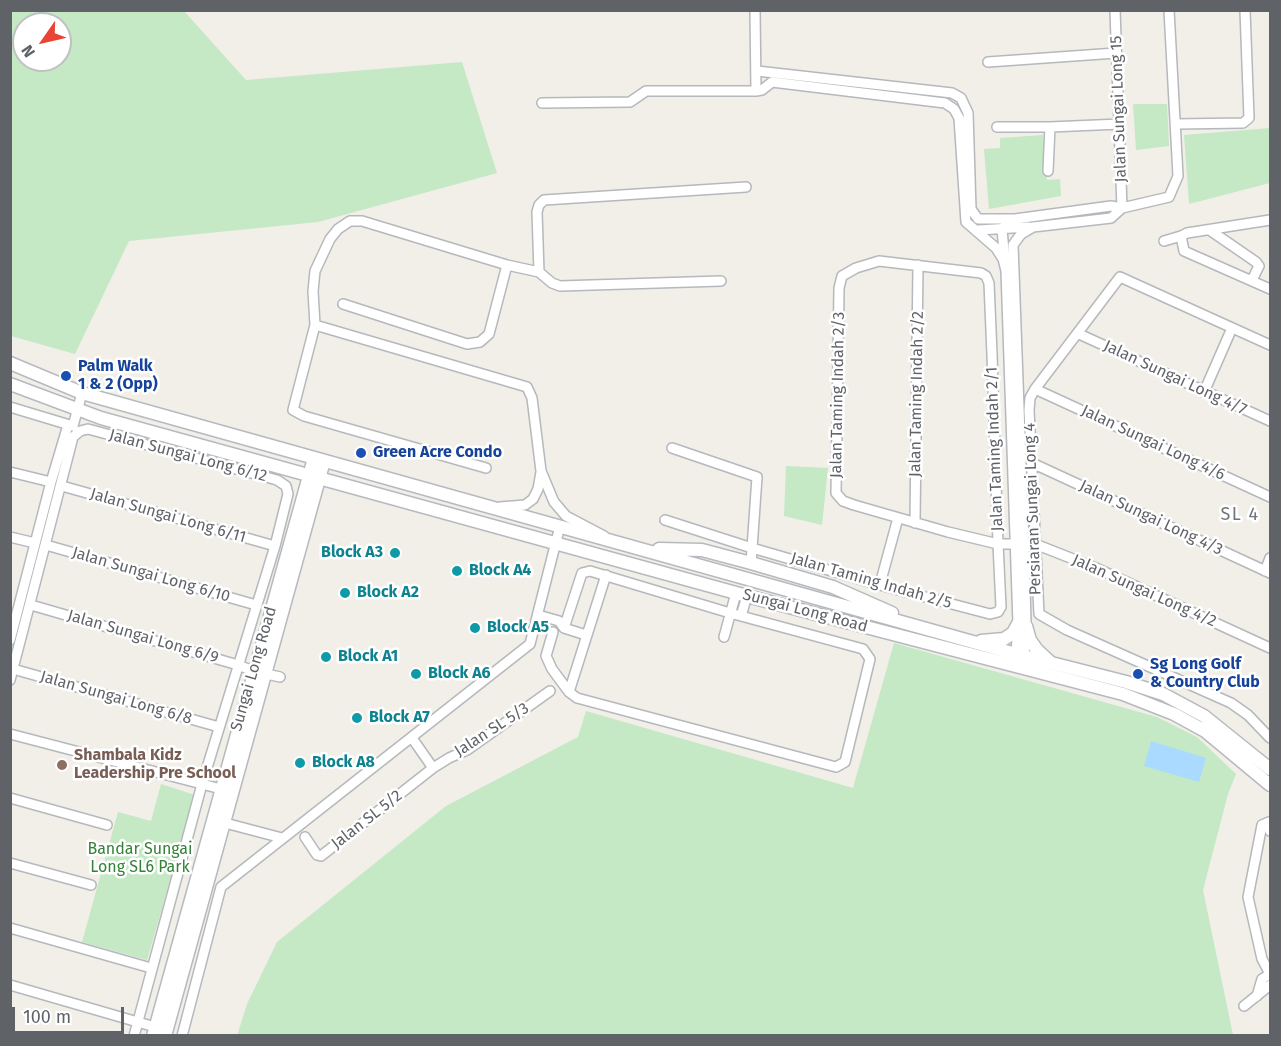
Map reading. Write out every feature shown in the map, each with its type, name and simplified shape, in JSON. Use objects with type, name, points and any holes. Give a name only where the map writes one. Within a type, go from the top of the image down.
[{"type":"street","points":[[755,10],[756,91]]},
{"type":"street","name":"Jalan Sungai Long 15","points":[[1115,10],[1122,208]]},
{"type":"street","points":[[978,231],[1111,206],[1122,208],[1169,197],[1178,176],[1178,155],[1169,10]]},
{"type":"street","points":[[1176,124],[1243,123],[1249,118],[1245,10]]},
{"type":"street","points":[[988,62],[1116,53]]},
{"type":"street","points":[[757,71],[952,93],[961,98],[968,113],[973,214],[978,219],[1033,227],[1111,218],[1122,208]]},
{"type":"street","points":[[542,103],[630,102],[646,91],[756,91],[762,90],[772,82],[945,103],[954,109],[959,118],[966,222],[999,252],[1006,271]]},
{"type":"street","points":[[998,127],[1050,128],[1120,124]]},
{"type":"street","points":[[1048,171],[1050,128]]},
{"type":"street","points":[[539,272],[537,212],[544,200],[746,187]]},
{"type":"street","points":[[1164,241],[1187,233],[1270,220]]},
{"type":"street","points":[[486,468],[304,416],[293,410],[315,325],[313,291],[315,271],[330,239],[338,230],[350,221],[362,221],[507,265],[539,272],[552,283],[560,286],[721,281]]},
{"type":"street","points":[[1006,224],[1013,245],[1019,544]]},
{"type":"street","points":[[1006,224],[1006,271],[1022,625],[1021,660]]},
{"type":"street","points":[[1013,245],[1021,234],[1033,227]]},
{"type":"street","points":[[1211,231],[1256,262],[1259,266],[1252,280]]},
{"type":"street","points":[[1181,236],[1184,251],[1270,289]]},
{"type":"street","name":"Jalan Taming Indah 2/3","points":[[843,501],[836,493],[839,288],[842,276],[856,268],[879,261],[918,265]]},
{"type":"street","points":[[343,304],[467,344],[480,342],[489,334],[507,265]]},
{"type":"street","name":"Jalan Taming Indah 2/1","points":[[918,265],[981,273],[986,276],[989,295],[1001,607],[998,612],[990,614]]},
{"type":"street","name":"Jalan Taming Indah 2/2","points":[[915,523],[918,265]]},
{"type":"street","name":"Persiaran Sungai Long 4","points":[[1232,328],[1120,277],[1080,334],[1035,389],[1030,399],[1029,410],[1037,609],[1042,617],[1067,630],[1231,704],[1248,715],[1270,738]]},
{"type":"street","points":[[315,325],[527,387],[532,398],[541,471],[554,502],[566,516],[612,541]]},
{"type":"street","points":[[1204,392],[1232,328],[1270,345]]},
{"type":"street","name":"Jalan Sungai Long 4/7","points":[[1080,334],[1270,422]]},
{"type":"street","name":"Sungai Long Road","points":[[11,364],[82,393],[968,640],[1021,660],[1077,677],[1174,714],[1205,731],[1270,785]]},
{"type":"street","name":"Sungai Long Road","points":[[10,384],[76,410],[741,594],[1004,664],[1021,660],[1051,663],[1077,677],[1093,673],[1126,681],[1162,694],[1204,716],[1270,768]]},
{"type":"street","name":"Jalan Sungai Long 4/6","points":[[1035,389],[1270,497]]},
{"type":"street","points":[[10,407],[73,426],[82,393]]},
{"type":"street","points":[[10,640],[15,605],[68,425]]},
{"type":"street","name":"Jalan Sungai Long 6/12","points":[[62,486],[73,437],[80,431],[88,429],[277,480],[286,486],[288,494],[274,546]]},
{"type":"street","points":[[255,459],[259,442]]},
{"type":"street","points":[[672,448],[757,477],[751,563]]},
{"type":"street","name":"Sungai Long Road","points":[[154,1031],[221,789],[259,673],[319,459]]},
{"type":"street","name":"Jalan Sungai Long 4/3","points":[[1032,463],[1268,572]]},
{"type":"street","points":[[494,508],[525,505],[533,499],[538,489],[541,471]]},
{"type":"street","points":[[10,472],[51,482]]},
{"type":"street","points":[[10,680],[62,486]]},
{"type":"street","name":"Jalan Sungai Long 6/11","points":[[62,486],[274,546]]},
{"type":"street","name":"Jalan Sungai Long 4/2","points":[[843,501],[915,523],[999,544],[1035,544],[1096,568],[1270,648]]},
{"type":"street","points":[[880,584],[898,518]]},
{"type":"street","name":"Jalan Taming Indah 2/5","points":[[664,520],[752,548],[990,614]]},
{"type":"street","points":[[182,1035],[221,887],[530,644],[560,526]]},
{"type":"street","points":[[10,537],[35,543]]},
{"type":"street","name":"Jalan Sungai Long 6/10","points":[[46,545],[256,605]]},
{"type":"street","points":[[134,1035],[202,784],[274,546]]},
{"type":"street","points":[[641,548],[702,550],[751,563],[833,587],[931,630]]},
{"type":"street","points":[[1268,572],[1270,558]]},
{"type":"street","points":[[553,632],[546,656],[552,669],[569,692],[577,698],[836,767],[845,762],[870,660],[863,649],[730,613],[590,571],[582,573],[564,628]]},
{"type":"street","points":[[569,692],[606,575]]},
{"type":"street","points":[[724,637],[730,613],[741,594]]},
{"type":"street","points":[[741,594],[741,616]]},
{"type":"street","name":"Jalan Sungai Long 6/9","points":[[31,605],[259,673],[280,677]]},
{"type":"street","points":[[538,615],[558,621],[564,628],[586,635]]},
{"type":"street","points":[[535,625],[553,632],[564,628]]},
{"type":"street","points":[[968,640],[1004,639],[1022,625]]},
{"type":"street","points":[[1022,625],[1037,650],[1051,663]]},
{"type":"street","name":"Jalan Sungai Long 6/8","points":[[14,669],[219,728]]},
{"type":"street","name":"Sungai Long Road","points":[[165,1035],[225,823],[259,673]]},
{"type":"street","name":"Jalan SL 5/3","points":[[434,768],[467,750],[550,691]]},
{"type":"street","points":[[10,734],[221,789]]},
{"type":"street","points":[[412,738],[434,768]]},
{"type":"street","name":"Jalan SL 5/2","points":[[305,837],[317,855],[321,856],[434,768]]},
{"type":"street","points":[[10,798],[107,825]]},
{"type":"street","points":[[225,823],[282,838]]},
{"type":"street","points":[[1257,996],[1262,979],[1270,974],[1262,959],[1248,897],[1258,848],[1270,831]]},
{"type":"street","points":[[10,863],[91,885]]},
{"type":"street","points":[[10,928],[152,968]]},
{"type":"street","points":[[10,985],[138,1022],[154,1031]]},
{"type":"street","points":[[1244,1006],[1270,985]]},
{"type":"green space","points":[[10,11],[184,11],[246,80],[462,62],[497,173],[318,222],[129,241],[75,354],[11,336]]},
{"type":"green space","points":[[1133,104],[1167,104],[1169,146],[1136,150]]},
{"type":"green space","points":[[1270,128],[1270,183],[1189,204],[1184,135]]},
{"type":"green space","points":[[1043,135],[1047,180],[1060,179],[1061,196],[989,209],[984,149],[1000,148],[1000,138]]},
{"type":"green space","points":[[786,466],[828,468],[822,525],[784,516]]},
{"type":"green space","points":[[894,643],[1157,717],[1197,737],[1236,774],[1228,794],[1203,890],[1233,1035],[237,1036],[247,1004],[277,942],[446,806],[578,737],[586,711],[853,788]]},
{"type":"green space","name":"Bandar Sungai Long SL6 Park","points":[[161,784],[195,795],[147,960],[82,942],[118,812],[151,821]]},
{"type":"water","points":[[1151,741],[1206,758],[1199,782],[1144,766]]},
{"type":"place","name":"Palm Walk 1 & 2 (Opp)","points":[[66,376]]},
{"type":"place","name":"Green Acre Condo","points":[[361,453]]},
{"type":"place","name":"Block A3","points":[[395,553]]},
{"type":"place","name":"Block A4","points":[[457,571]]},
{"type":"place","name":"Block A2","points":[[345,593]]},
{"type":"place","name":"Block A5","points":[[475,628]]},
{"type":"place","name":"Block A1","points":[[326,657]]},
{"type":"place","name":"Block A6","points":[[416,674]]},
{"type":"place","name":"Sg Long Golf & Country Club","points":[[1138,674]]},
{"type":"place","name":"Block A7","points":[[357,718]]},
{"type":"place","name":"Block A8","points":[[300,763]]},
{"type":"place","name":"Shambala Kidz Leadership Pre School","points":[[62,765]]},
{"type":"district","name":"SL 4","points":[[1240,515]]}]
